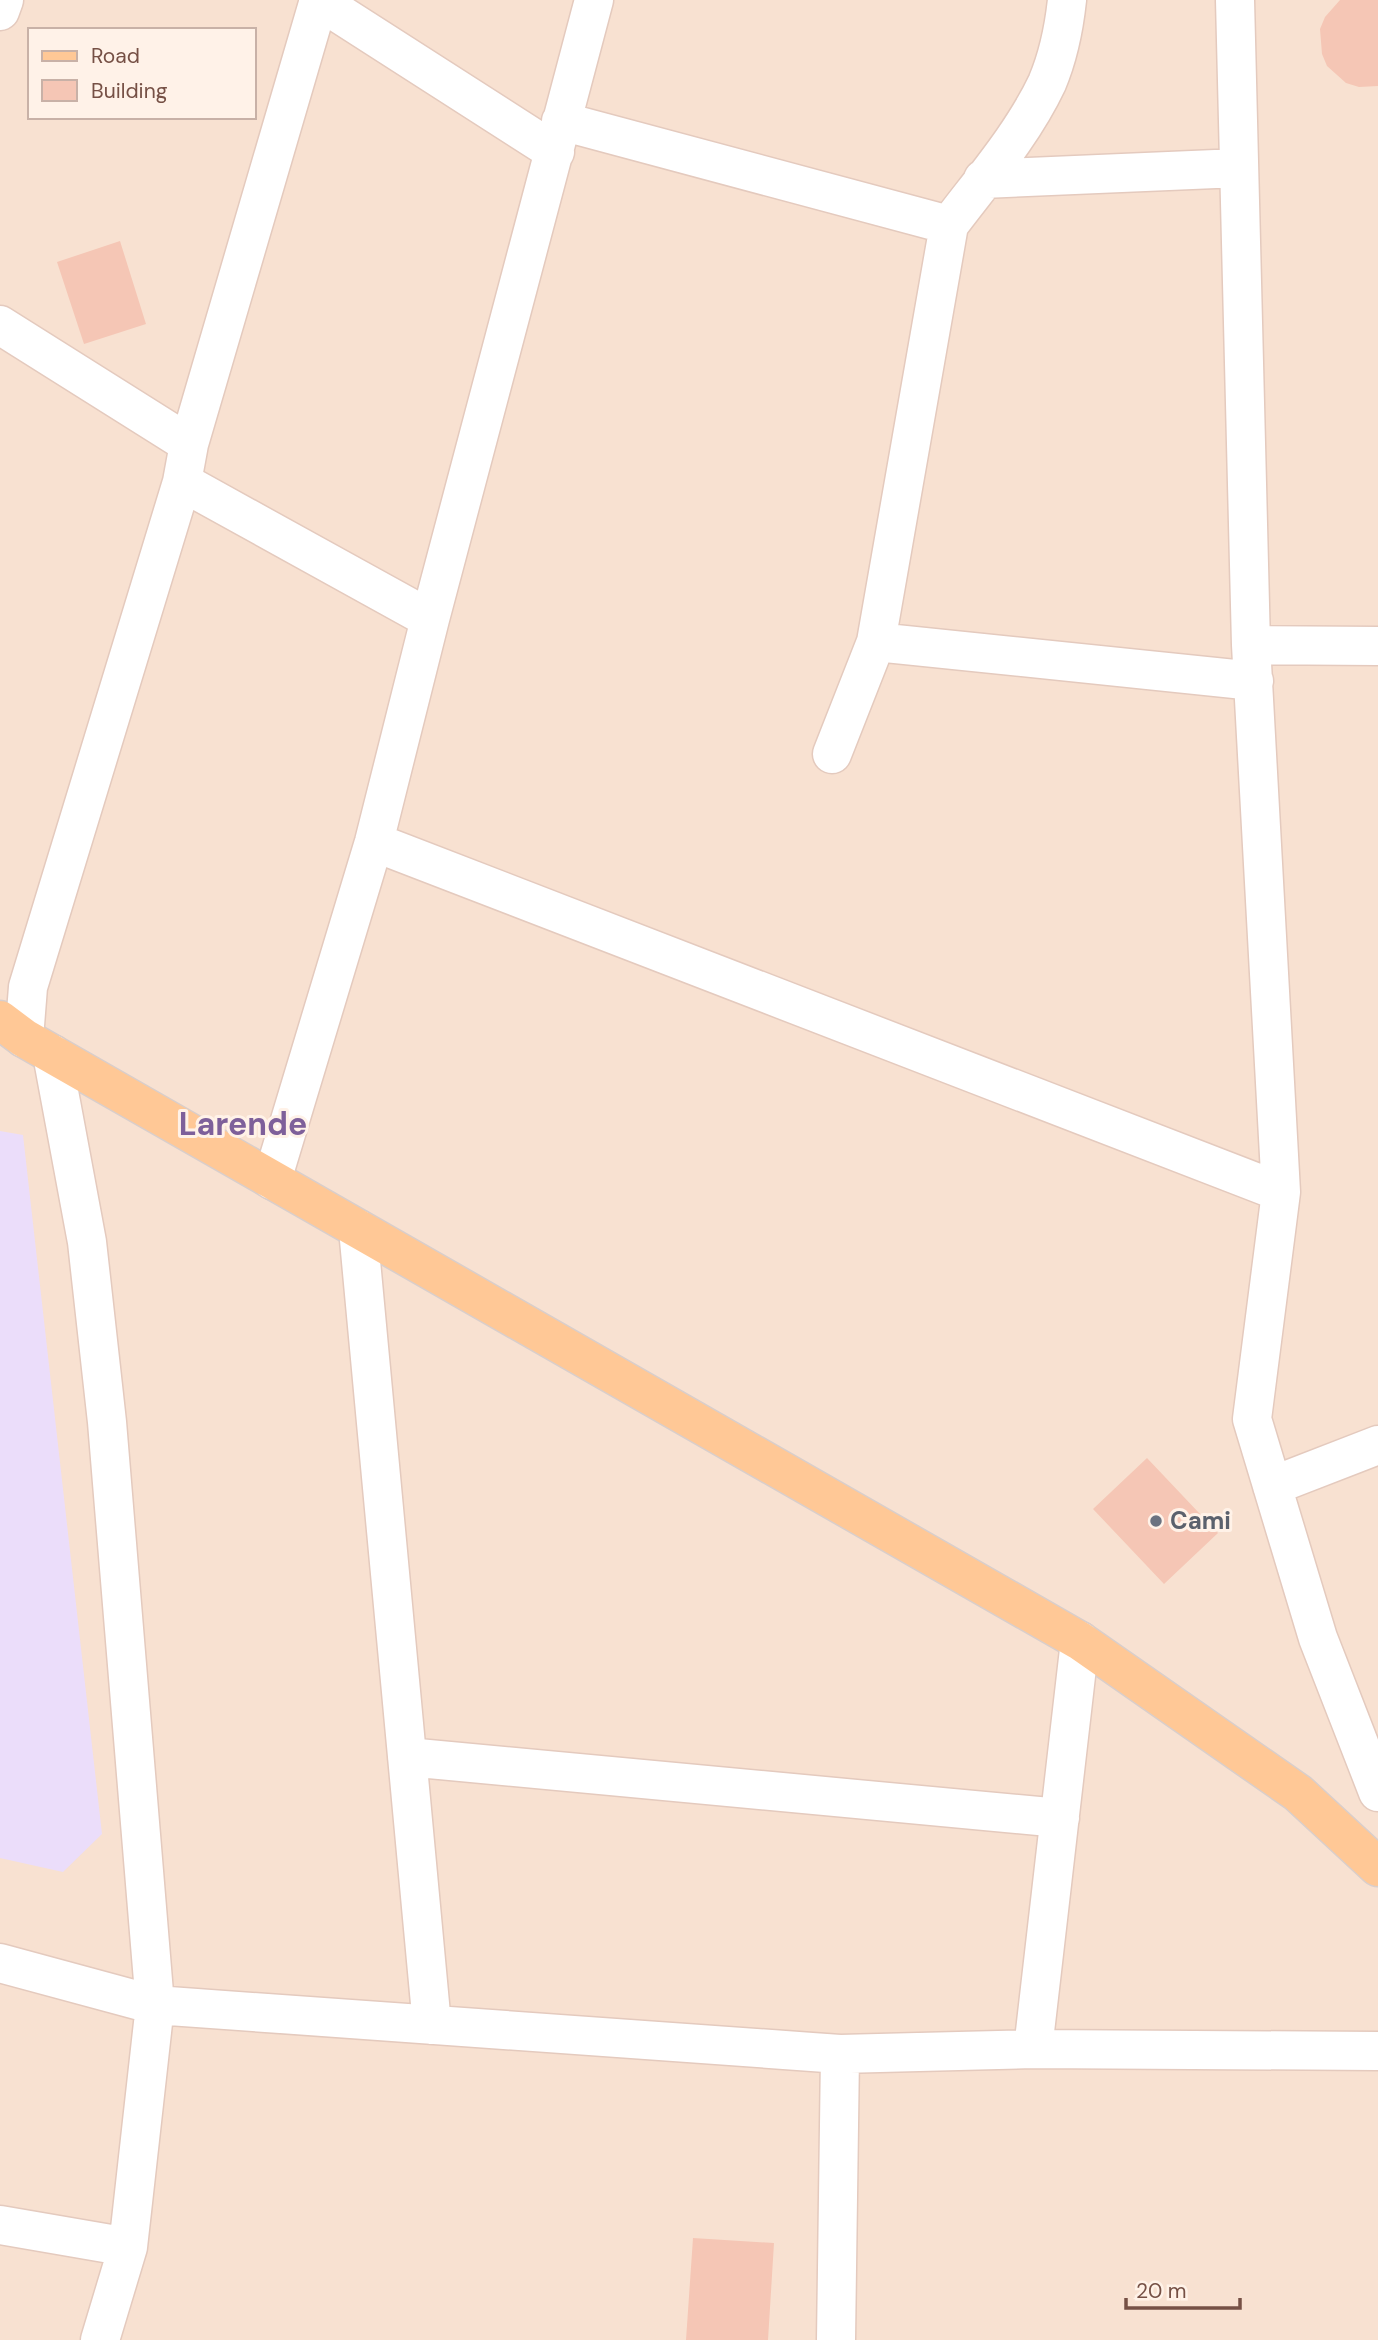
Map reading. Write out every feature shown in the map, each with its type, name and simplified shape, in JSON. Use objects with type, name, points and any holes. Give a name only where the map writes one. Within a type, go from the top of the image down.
[{"type":"main road","points":[[25,1037],[1080,1641],[1298,1793],[1378,1867]]},
{"type":"street","points":[[0,11],[4,0]]},
{"type":"street","points":[[100,2340],[128,2246],[155,2005],[107,1422],[87,1242],[25,1037],[28,987],[182,482],[189,444],[319,0],[558,136],[949,225]]},
{"type":"street","points":[[272,1180],[374,842],[430,619],[594,0]]},
{"type":"street","points":[[832,754],[876,642],[949,225],[1022,126],[1047,82],[1064,30],[1067,0]]},
{"type":"street","points":[[1235,0],[1253,663],[1281,1192],[1252,1419],[1318,1638],[1378,1792]]},
{"type":"street","points":[[983,179],[1239,167]]},
{"type":"street","points":[[0,326],[189,444]]},
{"type":"street","points":[[182,482],[430,619]]},
{"type":"street","points":[[876,642],[1253,663],[1378,646]]},
{"type":"street","points":[[374,842],[1281,1192]]},
{"type":"street","points":[[358,1229],[432,2025]]},
{"type":"street","points":[[1272,1486],[1378,1445]]},
{"type":"street","points":[[1033,2049],[1080,1641]]},
{"type":"street","points":[[407,1757],[1060,1818]]},
{"type":"street","points":[[0,1963],[155,2005],[840,2054],[1033,2049],[1376,2058]]},
{"type":"street","points":[[836,2340],[840,2054]]},
{"type":"street","points":[[0,2225],[128,2246]]},
{"type":"shaded area","points":[[0,0],[1378,0],[1378,2340],[0,2340]]},
{"type":"shaded area","points":[[0,1131],[23,1135],[102,1834],[63,1872],[0,1858]]},
{"type":"building","points":[[1340,0],[1378,0],[1378,86],[1359,87],[1346,83],[1327,66],[1322,54],[1320,29],[1325,17]]},
{"type":"building","points":[[120,241],[146,324],[84,344],[57,262]]},
{"type":"building","name":"Cami","points":[[1147,1458],[1218,1533],[1164,1584],[1093,1509]]},
{"type":"building","points":[[693,2238],[774,2243],[768,2340],[686,2340]]},
{"type":"place","name":"Cami","points":[[1156,1521]]},
{"type":"district","name":"Larende","points":[[243,1124]]}]
